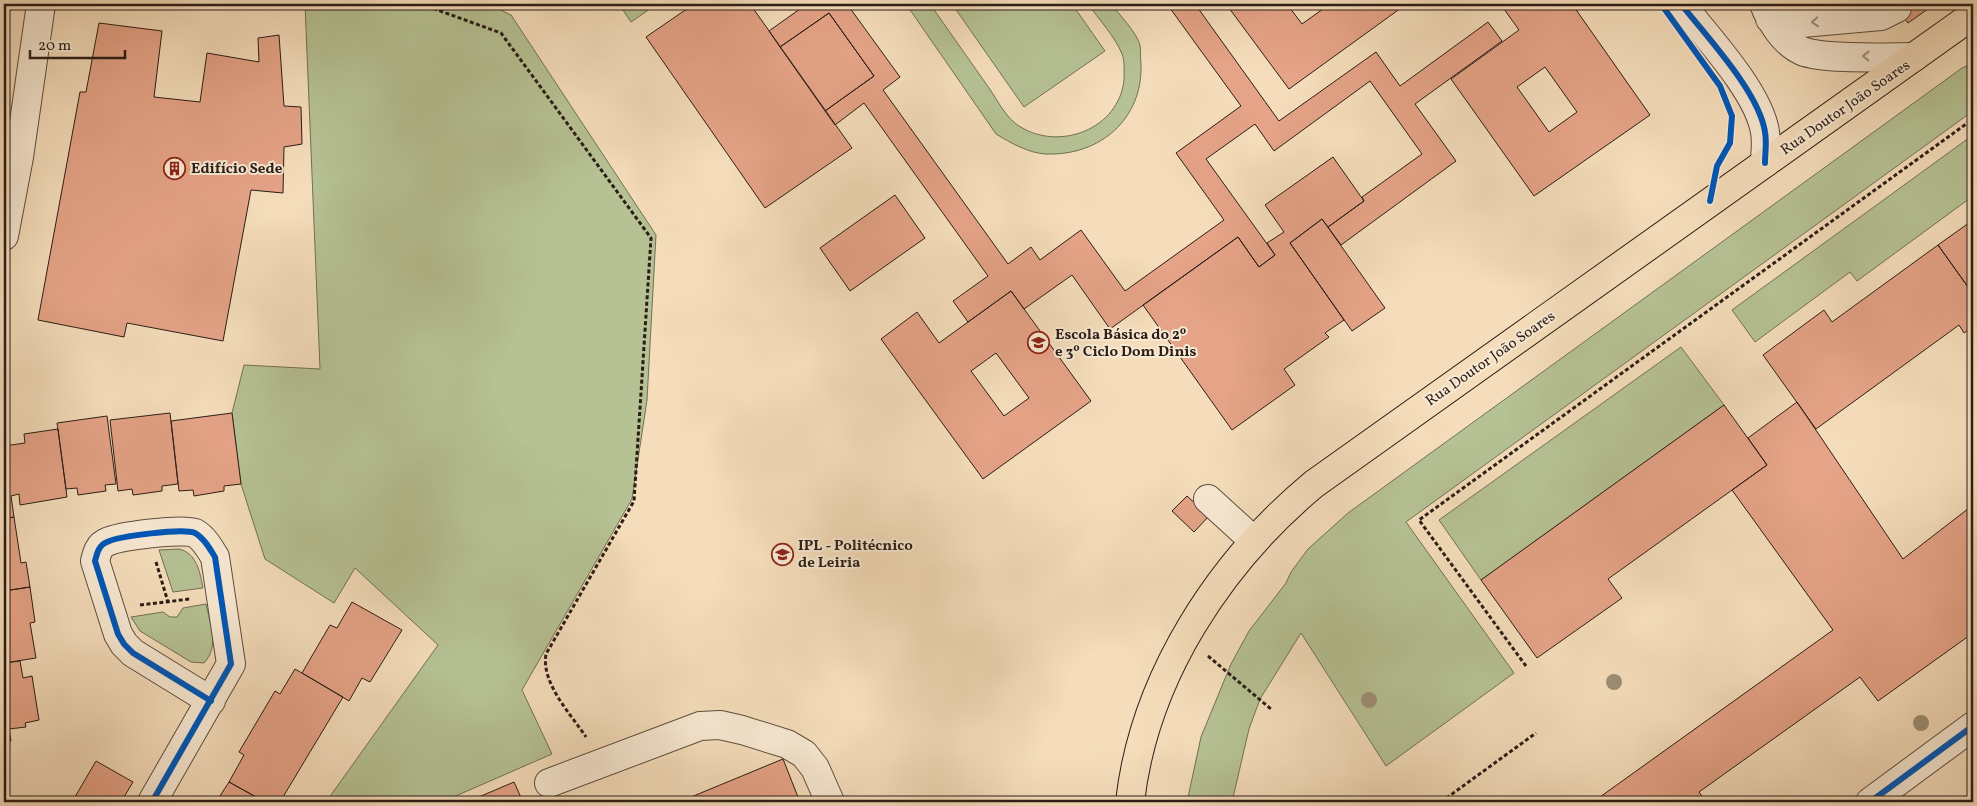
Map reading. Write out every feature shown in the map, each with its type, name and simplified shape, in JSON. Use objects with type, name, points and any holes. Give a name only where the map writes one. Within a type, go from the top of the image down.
[{"type":"main road","name":"Rua Doutor João Soares","points":[[1130,802],[1139,752],[1148,722],[1185,637],[1204,606],[1254,541],[1287,506],[1314,484],[1973,15]]},
{"type":"street","points":[[4,236],[19,157],[41,4]]},
{"type":"street","points":[[1681,4],[1735,74],[1757,109],[1765,133],[1765,163]]},
{"type":"street","points":[[1767,11],[1791,24],[1881,16],[1897,8]]},
{"type":"street","points":[[1767,11],[1788,40],[1803,51],[1826,55],[1914,57]]},
{"type":"street","points":[[1208,499],[1254,541]]},
{"type":"street","points":[[152,802],[211,701],[231,664],[215,557],[207,544],[195,533],[173,530],[108,541],[97,552],[95,561],[118,634],[133,652],[211,701]]},
{"type":"street","points":[[549,783],[700,726],[720,726],[787,744],[804,754],[815,768],[830,802]]},
{"type":"street","points":[[1870,802],[1973,726]]},
{"type":"path","points":[[421,4],[501,32],[651,238],[634,501],[546,654],[544,666],[549,681],[603,763]]},
{"type":"path","points":[[1526,666],[1419,520],[1973,119]]},
{"type":"path","points":[[147,534],[168,602]]},
{"type":"path","points":[[110,610],[221,594]]},
{"type":"path","points":[[1185,637],[1271,709]]},
{"type":"path","points":[[1442,802],[1536,733]]},
{"type":"green space","points":[[305,4],[488,4],[511,15],[656,235],[647,400],[632,499],[522,690],[552,754],[442,802],[326,802],[438,645],[355,568],[334,603],[265,559],[241,484],[232,413],[244,365],[320,369]]},
{"type":"green space","points":[[619,4],[657,4],[631,22]]},
{"type":"green space","points":[[906,4],[930,4],[1010,119],[1019,126],[1035,133],[1052,137],[1068,136],[1085,131],[1099,123],[1111,112],[1120,97],[1124,80],[1122,54],[1111,35],[1088,4],[1111,4],[1132,29],[1140,45],[1140,84],[1135,102],[1126,117],[1114,130],[1100,141],[1084,149],[1066,153],[1046,154],[1020,147],[996,134]]},
{"type":"green space","points":[[952,4],[1072,4],[1105,51],[1024,107]]},
{"type":"green space","points":[[1973,63],[1973,111],[1406,522],[1514,673],[1386,766],[1301,633],[1260,699],[1249,729],[1232,802],[1187,802],[1201,737],[1231,664],[1249,631],[1286,583],[1291,572],[1308,549],[1348,513],[1962,68]]},
{"type":"green space","points":[[1973,135],[1973,196],[1857,281],[1850,272],[1755,342],[1732,310]]},
{"type":"green space","points":[[1681,347],[1724,405],[1481,580],[1439,520]]},
{"type":"green space","points":[[179,549],[185,551],[194,559],[199,570],[203,588],[173,592],[159,550]]},
{"type":"green space","points":[[206,604],[213,642],[209,656],[204,663],[191,662],[140,631],[131,617],[163,612],[170,617],[177,617],[183,608]]},
{"type":"building","points":[[694,4],[750,4],[852,148],[765,208],[646,37]]},
{"type":"building","points":[[807,4],[847,4],[900,77],[883,90],[1008,264],[1031,247],[1040,260],[1081,230],[1125,291],[1224,220],[1176,153],[1241,106],[1167,4],[1195,4],[1279,121],[1376,52],[1400,86],[1488,22],[1502,41],[1415,104],[1456,161],[1341,245],[1328,227],[1364,201],[1362,197],[1422,154],[1370,81],[1274,151],[1255,124],[1206,159],[1275,255],[1259,267],[1238,237],[1110,329],[1072,275],[1024,309],[1011,291],[968,322],[953,301],[988,276],[864,103],[835,125],[825,111],[874,76],[829,13],[780,47],[769,31]]},
{"type":"building","points":[[1226,4],[1287,4],[1302,24],[1327,6],[1325,4],[1398,4],[1401,8],[1289,89]]},
{"type":"building","points":[[1511,4],[1572,4],[1650,115],[1534,196],[1451,79],[1519,30],[1504,9]],"holes":[[[1545,67],[1577,112],[1549,132],[1517,87]]]},
{"type":"building","points":[[1894,4],[1935,4],[1908,23]]},
{"type":"building","points":[[829,13],[874,76],[825,111],[780,47]]},
{"type":"building","name":"Edifício Sede","points":[[99,23],[162,31],[154,97],[200,102],[207,53],[259,62],[258,38],[279,35],[284,106],[301,107],[302,144],[284,147],[283,193],[251,190],[223,341],[127,323],[124,337],[38,320],[80,92],[86,92]]},
{"type":"building","points":[[1333,157],[1364,201],[1328,227],[1322,219],[1290,243],[1344,320],[1325,333],[1329,337],[1284,369],[1295,385],[1232,430],[1143,305],[1238,237],[1259,267],[1275,255],[1267,243],[1284,232],[1265,205]]},
{"type":"building","points":[[895,195],[925,238],[850,291],[820,248]]},
{"type":"building","points":[[1322,219],[1385,308],[1352,331],[1290,243]]},
{"type":"building","points":[[1973,220],[1973,294],[1938,245]]},
{"type":"building","points":[[1938,245],[1973,294],[1973,326],[1964,333],[1959,325],[1816,429],[1763,355],[1824,310],[1832,322]]},
{"type":"building","points":[[1011,291],[1091,401],[983,479],[881,339],[917,312],[939,343]],"holes":[[[996,353],[1029,398],[1004,416],[971,371]]]},
{"type":"building","points":[[1797,402],[1903,559],[1973,505],[1973,633],[1878,701],[1860,677],[1699,792],[1706,802],[1593,802],[1833,630],[1732,490],[1767,465],[1748,438]]},
{"type":"building","points":[[1724,405],[1767,465],[1608,579],[1622,598],[1537,658],[1481,580]]},
{"type":"building","points":[[170,413],[178,484],[162,486],[162,491],[133,495],[132,489],[118,491],[110,420]]},
{"type":"building","points":[[232,413],[241,484],[224,486],[224,491],[194,496],[193,490],[179,491],[171,421]]},
{"type":"building","points":[[107,416],[116,484],[105,485],[106,491],[78,495],[77,488],[66,489],[57,423]]},
{"type":"building","points":[[58,429],[67,497],[20,505],[19,494],[11,496],[14,517],[4,519],[4,446],[25,443],[24,434]]},
{"type":"building","points":[[1187,496],[1209,516],[1194,532],[1172,511]]},
{"type":"building","points":[[14,517],[21,563],[26,562],[30,587],[4,591],[4,519]]},
{"type":"building","points":[[30,587],[35,622],[30,623],[36,658],[4,663],[4,591]]},
{"type":"building","points":[[352,602],[402,630],[370,682],[362,678],[349,701],[302,673],[330,625],[337,628]]},
{"type":"building","points":[[20,661],[23,678],[32,676],[39,720],[25,723],[26,727],[9,729],[11,741],[4,743],[4,663]]},
{"type":"building","points":[[295,669],[343,697],[280,802],[265,802],[229,782],[244,755],[239,752],[275,691],[280,694]]},
{"type":"building","points":[[783,759],[800,802],[679,802]]},
{"type":"building","points":[[96,761],[133,782],[121,802],[72,802]]},
{"type":"building","points":[[229,782],[265,802],[216,802]]},
{"type":"building","points":[[514,782],[523,802],[467,802]]},
{"type":"cycle path","points":[[1661,4],[1720,86],[1732,116],[1730,143],[1717,166],[1710,201]]},
{"type":"cycle path","points":[[1681,4],[1730,65],[1753,100],[1761,116],[1765,132],[1765,163]]},
{"type":"cycle path","points":[[152,802],[231,664],[215,557],[201,538],[195,533],[188,532],[178,531],[137,535],[104,543],[95,561],[118,634],[124,644],[133,653],[211,701]]},
{"type":"cycle path","points":[[1870,802],[1973,726]]},
{"type":"place","name":"Edifício Sede","points":[[175,168]]},
{"type":"place","name":"Escola Básica do 2º e 3º Ciclo Dom Dinis","points":[[1039,343]]},
{"type":"place","name":"IPL - Politécnico de Leiria","points":[[782,554]]}]
